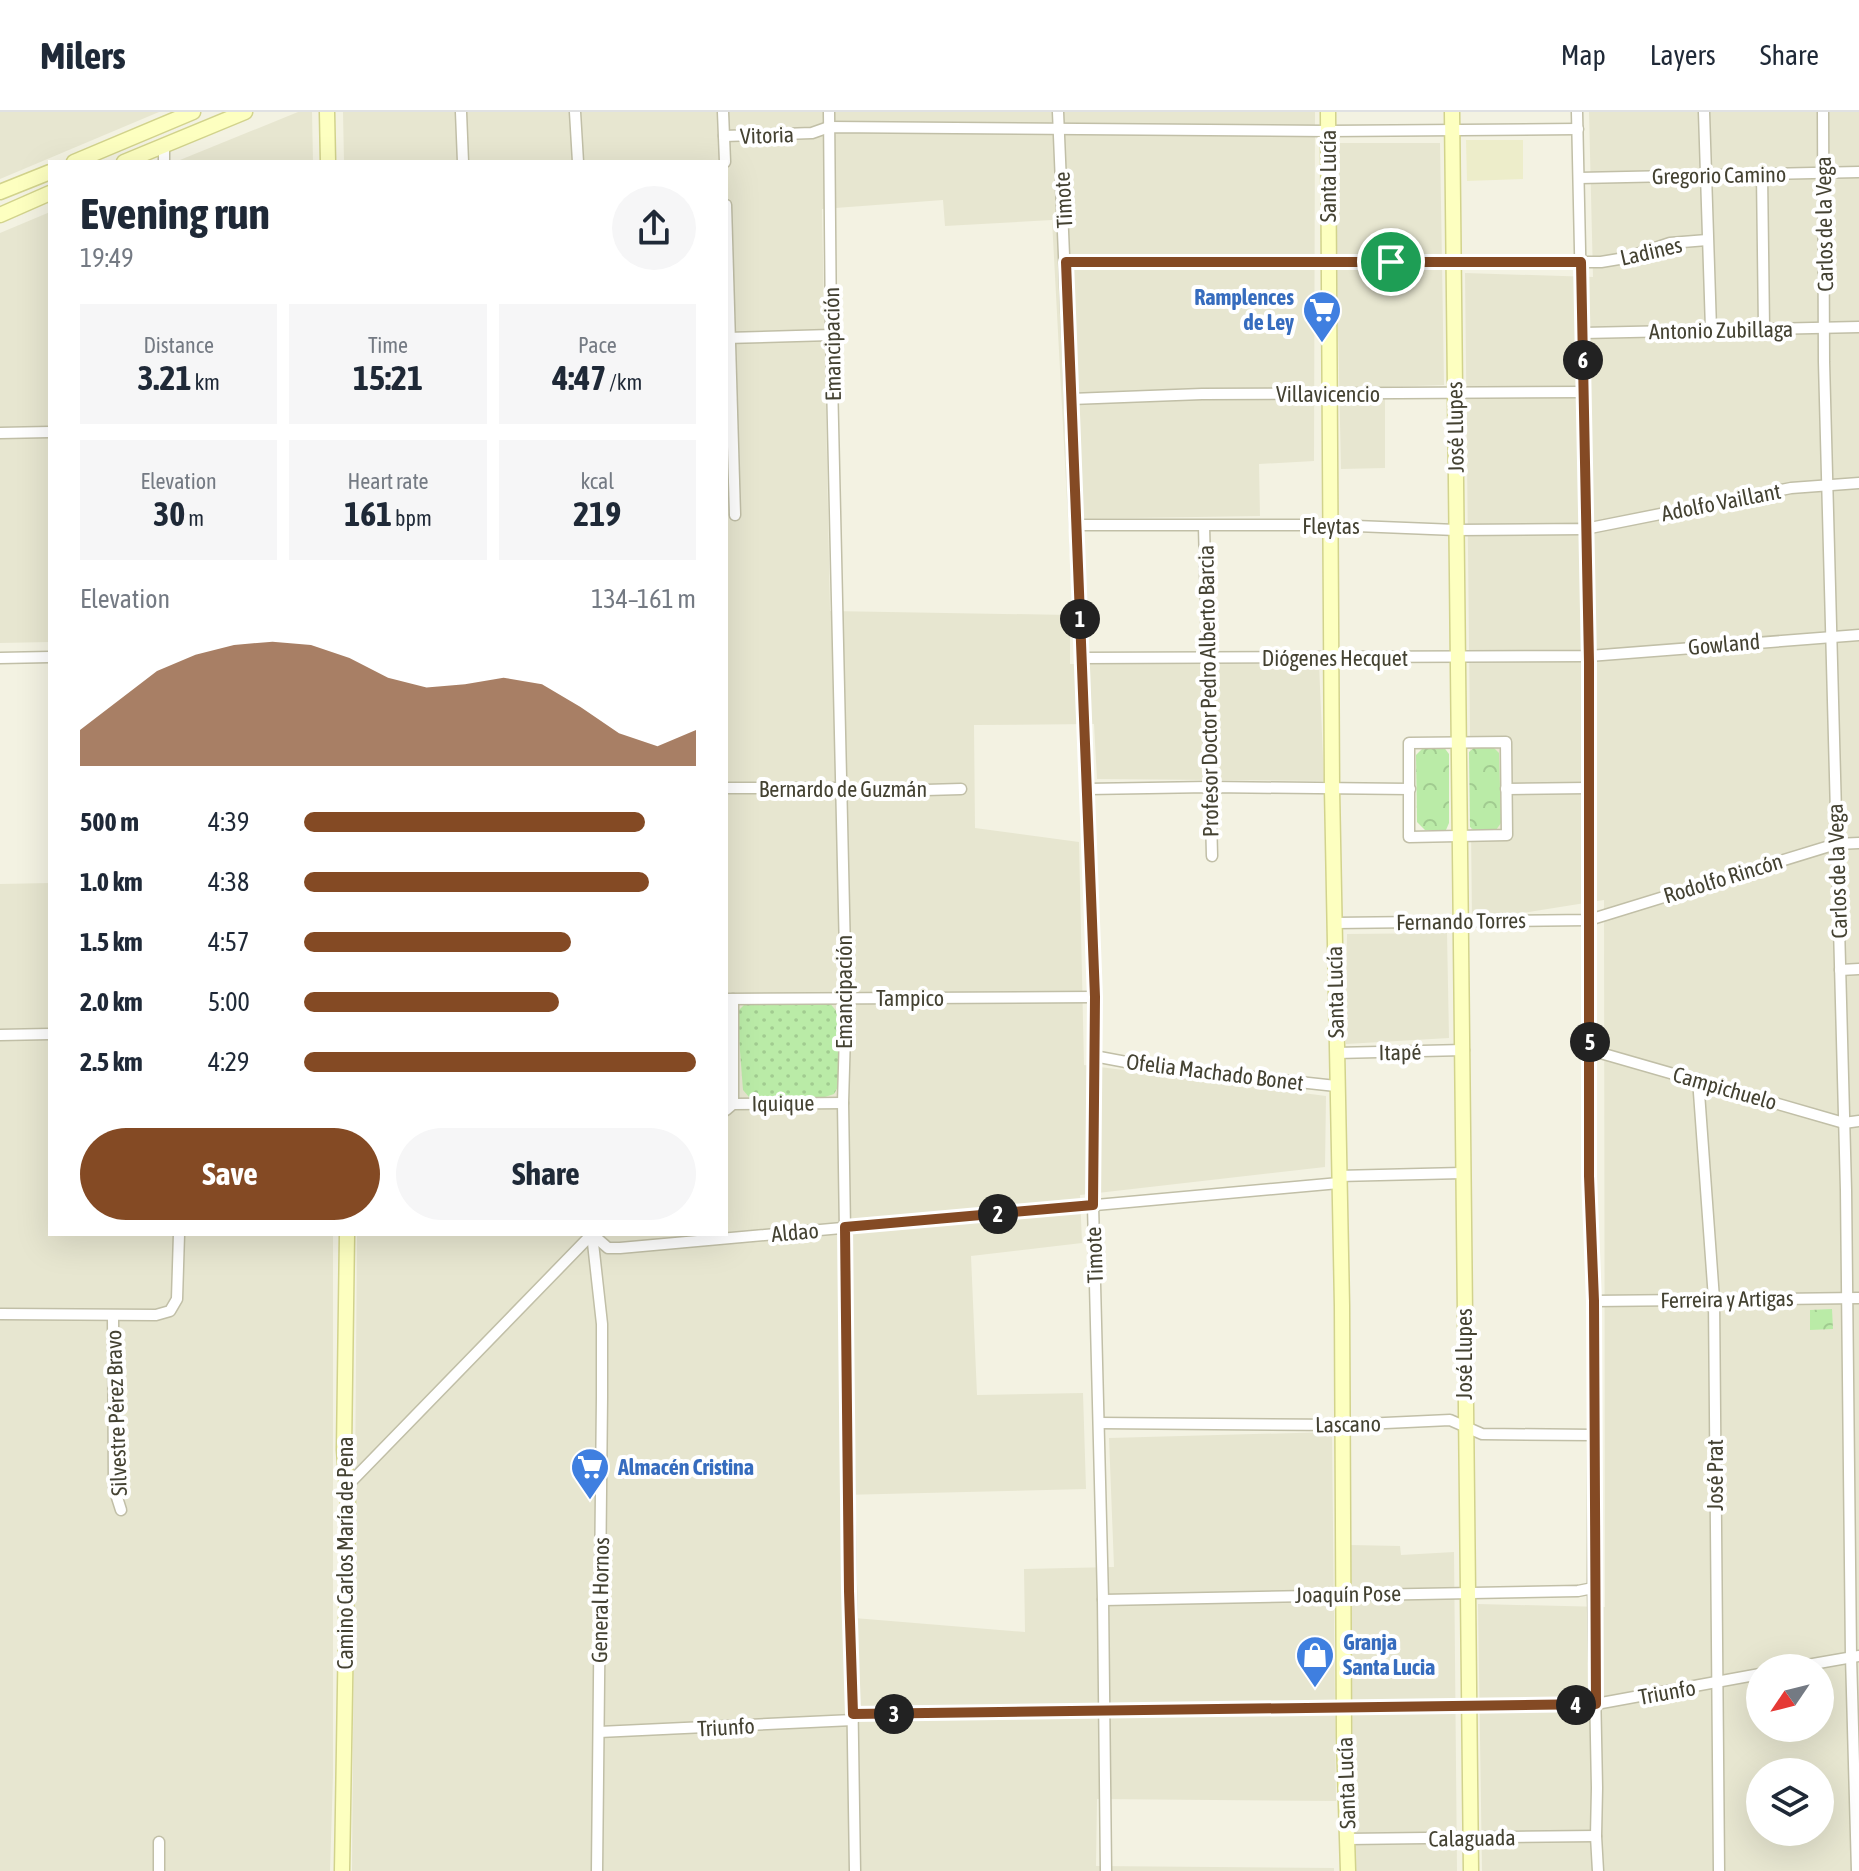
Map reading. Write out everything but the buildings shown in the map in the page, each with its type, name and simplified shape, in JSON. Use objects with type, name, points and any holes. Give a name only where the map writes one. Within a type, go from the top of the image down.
[{"type":"street","points":[[79,160],[193,112]]},
{"type":"street","points":[[129,160],[245,112]]},
{"type":"street","points":[[327,112],[328,160]]},
{"type":"street","points":[[461,112],[463,160]]},
{"type":"street","points":[[575,112],[578,160]]},
{"type":"street","points":[[723,112],[725,160]]},
{"type":"street","name":"Emancipación","points":[[829,112],[846,998],[843,1103],[855,1871]]},
{"type":"street","name":"Timote","points":[[1058,112],[1095,997],[1093,1205],[1106,1871]]},
{"type":"street","name":"Santa Lucía","points":[[1328,112],[1332,789],[1348,1871]]},
{"type":"street","name":"José Llupes","points":[[1452,112],[1471,1871]]},
{"type":"street","points":[[1577,112],[1589,656],[1589,1176],[1594,1301],[1593,1588],[1598,1871]]},
{"type":"street","points":[[1704,112],[1711,329]]},
{"type":"street","name":"Carlos de la Vega","points":[[1823,112],[1830,635],[1854,1488],[1857,1871]]},
{"type":"street","name":"Vitoria","points":[[724,136],[812,133],[829,127],[1328,131],[1578,129]]},
{"type":"street","points":[[164,145],[164,160]]},
{"type":"street","name":"Gregorio Camino","points":[[1579,178],[1859,172]]},
{"type":"street","points":[[0,192],[48,173]]},
{"type":"street","points":[[1762,174],[1764,328]]},
{"type":"street","points":[[0,215],[48,194]]},
{"type":"street","name":"Ladines","points":[[1066,262],[1581,262],[1614,260],[1670,243],[1707,240]]},
{"type":"street","name":"Antonio Zubillaga","points":[[1583,333],[1859,327]]},
{"type":"street","points":[[735,515],[728,338],[831,335]]},
{"type":"street","name":"Villavicencio","points":[[1071,399],[1584,392]]},
{"type":"street","points":[[0,433],[48,432]]},
{"type":"street","name":"Adolfo Vaillant","points":[[1585,529],[1791,488],[1859,483]]},
{"type":"street","name":"Fleytas","points":[[1076,525],[1585,529]]},
{"type":"street","name":"Profesor Doctor Pedro Alberto Barcia","points":[[1204,526],[1212,856]]},
{"type":"street","name":"Gowland","points":[[1589,656],[1859,635]]},
{"type":"street","name":"Diógenes Hecquet","points":[[1081,658],[1589,656]]},
{"type":"street","points":[[0,658],[48,657]]},
{"type":"street","points":[[1506,742],[1507,835],[1409,837],[1410,789],[1409,743],[1506,742]]},
{"type":"street","name":"Bernardo de Guzmán","points":[[728,788],[840,788],[855,792],[961,789]]},
{"type":"street","points":[[1506,789],[1588,788]]},
{"type":"street","points":[[1087,789],[1410,789]]},
{"type":"street","name":"Rodolfo Rincón","points":[[1589,920],[1836,844],[1859,843]]},
{"type":"street","name":"Fernando Torres","points":[[1334,923],[1589,920]]},
{"type":"street","points":[[1840,970],[1859,969]]},
{"type":"street","name":"Tampico","points":[[729,999],[1095,997]]},
{"type":"street","points":[[729,999],[730,1107]]},
{"type":"street","points":[[0,1035],[48,1034]]},
{"type":"street","name":"Itapé","points":[[1336,1053],[1464,1050]]},
{"type":"street","name":"Campichuelo","points":[[1590,1050],[1844,1123],[1859,1121]]},
{"type":"street","name":"Ofelia Machado Bonet","points":[[1094,1056],[1142,1065],[1336,1086]]},
{"type":"street","name":"José Prat","points":[[1698,1079],[1714,1299],[1719,1871]]},
{"type":"street","name":"Iquique","points":[[730,1107],[843,1103]]},
{"type":"street","name":"Aldao","points":[[594,1236],[608,1248],[620,1248],[1338,1180],[1462,1173]]},
{"type":"street","points":[[0,1314],[113,1317],[156,1315],[174,1308],[179,1236]]},
{"type":"street","name":"Camino Carlos María de Pena","points":[[342,1871],[347,1236]]},
{"type":"street","points":[[346,1487],[590,1236]]},
{"type":"street","name":"General Hornos","points":[[592,1236],[602,1324],[597,1871]]},
{"type":"street","name":"Ferreira y Artigas","points":[[1594,1301],[1859,1298]]},
{"type":"street","name":"Silvestre Pérez Bravo","points":[[113,1317],[114,1488],[121,1510]]},
{"type":"street","name":"Lascano","points":[[1099,1423],[1342,1425],[1450,1420],[1482,1434],[1594,1435]]},
{"type":"street","name":"Joaquín Pose","points":[[1103,1600],[1593,1588]]},
{"type":"street","points":[[1834,1660],[1855,1656]]},
{"type":"street","name":"Triunfo","points":[[599,1732],[853,1717],[1596,1704],[1746,1677]]},
{"type":"street","name":"Calaguada","points":[[1347,1839],[1596,1836]]},
{"type":"street","points":[[159,1842],[159,1871]]},
{"type":"shaded area","points":[[0,112],[159,112],[0,179]]},
{"type":"shaded area","points":[[298,112],[312,112],[313,160],[180,160]]},
{"type":"shaded area","points":[[343,112],[1315,112],[1314,461],[1259,464],[1260,516],[1068,519],[1052,220],[945,226],[943,200],[822,209],[830,611],[1070,615],[1070,664],[1319,664],[1324,781],[1097,779],[1094,724],[974,725],[975,828],[1079,842],[1084,1065],[1326,1096],[1325,1167],[1080,1195],[1082,1243],[971,1256],[977,1395],[1083,1393],[1086,1489],[842,1495],[842,1617],[1025,1632],[1024,1569],[1114,1567],[1109,1438],[1332,1432],[1336,1801],[1097,1799],[1096,1866],[1334,1868],[1334,1871],[352,1871],[357,1236],[728,1236],[728,160],[344,160]]},
{"type":"shaded area","points":[[1589,112],[1859,112],[1859,1871],[1482,1871],[1478,1604],[1605,1607],[1604,900],[1472,921],[1465,273],[1593,277]]},
{"type":"shaded area","points":[[1466,140],[1523,140],[1523,179],[1467,181]]},
{"type":"shaded area","points":[[1334,143],[1440,143],[1444,385],[1385,387],[1385,468],[1341,469]]},
{"type":"shaded area","points":[[48,213],[48,642],[0,643],[0,233]]},
{"type":"shaded area","points":[[48,883],[48,1236],[333,1236],[333,1775],[330,1871],[0,1871],[0,884]]},
{"type":"shaded area","points":[[1447,933],[1449,1038],[1346,1044],[1347,934]]},
{"type":"shaded area","points":[[1350,1545],[1400,1546],[1401,1555],[1454,1552],[1457,1871],[1354,1871]]},
{"type":"green space","points":[[1443,746],[1449,754],[1449,823],[1446,830],[1425,830],[1417,822],[1416,755],[1424,747]]},
{"type":"green space","points":[[1475,747],[1493,747],[1499,753],[1501,823],[1496,830],[1475,831],[1470,827],[1469,752]]},
{"type":"green space","points":[[829,1002],[837,1012],[839,1085],[834,1094],[825,1097],[749,1097],[743,1090],[737,1012],[746,1003]]},
{"type":"green space","points":[[1832,1309],[1833,1329],[1810,1330],[1810,1310]]},
{"type":"place","name":"Ramplences de Ley","points":[[1322,344]]},
{"type":"place","name":"Almacén Cristina","points":[[590,1501]]},
{"type":"place","name":"Granja Santa Lucia","points":[[1315,1689]]},
{"type":"route","points":[[1066,262],[1391,262],[1581,262],[1589,662],[1589,1176],[1594,1301],[1593,1588],[1596,1704],[853,1714],[845,1227],[1093,1205],[1095,997],[1066,262]]}]
